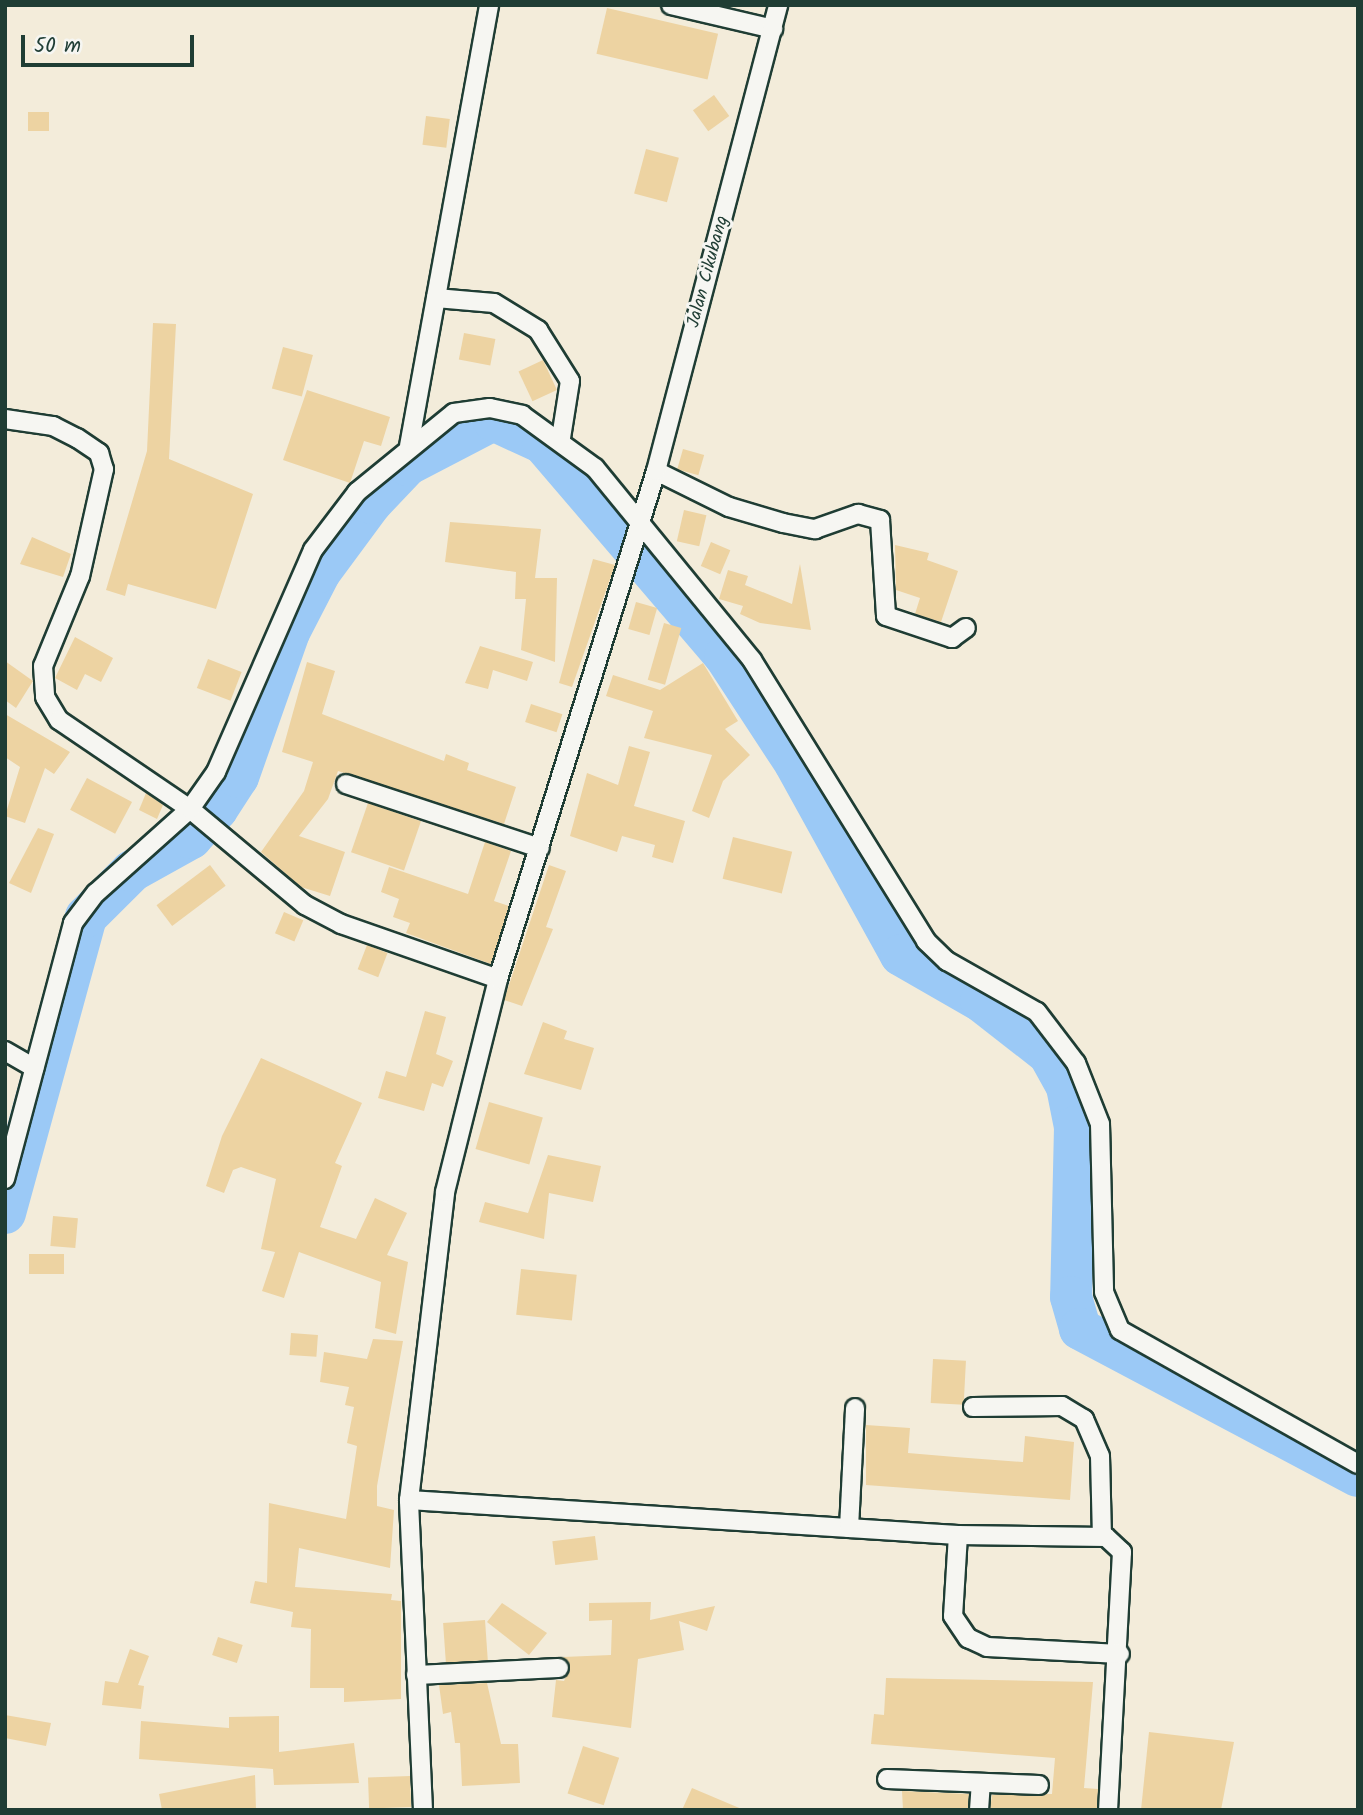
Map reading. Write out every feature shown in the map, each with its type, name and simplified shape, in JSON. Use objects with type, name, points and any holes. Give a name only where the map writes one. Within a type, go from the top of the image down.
[{"type":"street","points":[[409,446],[489,5]]},
{"type":"street","points":[[671,5],[773,29]]},
{"type":"street","name":"Jalan Cikubang","points":[[423,1810],[409,1500],[445,1192],[498,979],[629,565],[656,471],[778,5]]},
{"type":"street","points":[[436,298],[494,303],[538,330],[570,381],[561,438]]},
{"type":"street","points":[[5,1179],[82,908],[202,820],[313,550],[357,492],[409,446],[469,409],[522,415],[561,438],[642,520],[752,660],[926,941],[947,961],[1037,1012],[1076,1063],[1100,1125],[1104,1292],[1120,1330],[1358,1464]]},
{"type":"street","points":[[5,419],[53,426],[77,438],[99,453],[104,469],[80,576],[45,659],[48,707],[202,820],[266,877],[341,924],[498,979]]},
{"type":"street","points":[[656,471],[729,507],[783,523],[815,529],[858,514],[880,520],[886,616],[952,638],[966,628]]},
{"type":"street","points":[[346,784],[540,848]]},
{"type":"street","points":[[5,1051],[35,1068]]},
{"type":"street","points":[[973,1407],[1062,1406],[1084,1419],[1100,1456],[1102,1536]]},
{"type":"street","points":[[849,1528],[855,1408]]},
{"type":"street","points":[[409,1500],[958,1535],[1102,1536],[1122,1552],[1119,1654],[1108,1810]]},
{"type":"street","points":[[958,1535],[953,1616],[968,1638],[987,1647],[1119,1654]]},
{"type":"street","points":[[416,1675],[559,1668]]},
{"type":"street","points":[[887,1779],[1039,1785]]},
{"type":"street","points":[[979,1810],[981,1784]]},
{"type":"building","points":[[607,8],[718,34],[708,79],[596,54]]},
{"type":"building","points":[[714,95],[729,116],[708,131],[693,110]]},
{"type":"building","points":[[28,112],[49,112],[49,131],[28,131]]},
{"type":"building","points":[[426,116],[450,119],[446,148],[422,145]]},
{"type":"building","points":[[646,149],[679,158],[667,202],[634,193]]},
{"type":"building","points":[[153,323],[176,324],[169,459],[253,494],[216,609],[128,584],[125,596],[106,590],[147,451]]},
{"type":"building","points":[[464,333],[495,339],[490,366],[459,360]]},
{"type":"building","points":[[283,347],[313,355],[302,397],[272,389]]},
{"type":"building","points":[[543,360],[557,390],[532,401],[519,371]]},
{"type":"building","points":[[307,390],[390,417],[381,446],[364,441],[350,483],[283,460]]},
{"type":"building","points":[[683,449],[704,455],[698,475],[677,469]]},
{"type":"building","points":[[684,510],[706,515],[699,546],[677,541]]},
{"type":"building","points":[[450,522],[541,529],[535,578],[557,578],[555,662],[521,650],[526,599],[515,599],[516,572],[445,562]]},
{"type":"building","points":[[32,537],[71,554],[63,577],[20,564]]},
{"type":"building","points":[[711,542],[730,550],[720,574],[701,566]]},
{"type":"building","points":[[895,545],[929,553],[927,560],[958,571],[941,622],[915,614],[920,598],[896,590]]},
{"type":"building","points":[[593,559],[615,565],[572,687],[559,683]]},
{"type":"building","points":[[800,564],[811,630],[760,623],[740,614],[743,606],[719,599],[728,570],[748,576],[745,585],[792,604]]},
{"type":"building","points":[[636,602],[657,608],[649,635],[628,629]]},
{"type":"building","points":[[664,623],[681,628],[665,685],[648,680]]},
{"type":"building","points":[[75,637],[113,658],[101,682],[85,674],[77,690],[55,678]]},
{"type":"building","points":[[480,646],[533,662],[527,681],[493,670],[488,689],[465,683]]},
{"type":"building","points":[[208,659],[242,672],[230,701],[197,688]]},
{"type":"building","points":[[5,661],[33,681],[16,708],[5,700]]},
{"type":"building","points":[[307,662],[335,671],[322,714],[444,761],[446,754],[469,763],[467,770],[516,787],[504,824],[338,771],[328,799],[299,836],[345,852],[330,896],[301,887],[261,852],[304,791],[313,762],[282,752]]},
{"type":"building","points":[[703,663],[738,721],[725,729],[750,755],[723,781],[709,818],[692,811],[712,755],[644,738],[653,711],[606,696],[613,675],[660,690]]},
{"type":"building","points":[[531,704],[562,714],[557,732],[525,722]]},
{"type":"building","points":[[5,714],[70,752],[54,774],[45,768],[25,823],[5,816],[20,767],[5,757]]},
{"type":"building","points":[[629,746],[650,752],[634,806],[685,821],[673,863],[652,857],[655,845],[622,836],[617,852],[570,836],[587,773],[618,785]]},
{"type":"building","points":[[87,778],[132,802],[115,834],[70,810]]},
{"type":"building","points":[[146,793],[163,805],[157,819],[139,810]]},
{"type":"building","points":[[368,803],[421,821],[404,870],[351,852]]},
{"type":"building","points":[[38,828],[54,834],[31,893],[9,883]]},
{"type":"building","points":[[733,837],[792,852],[782,893],[723,879]]},
{"type":"building","points":[[485,842],[511,851],[494,901],[509,906],[491,964],[406,933],[410,923],[393,917],[399,899],[381,892],[389,867],[468,894]]},
{"type":"building","points":[[210,865],[226,886],[172,926],[156,905]]},
{"type":"building","points":[[549,865],[566,871],[546,927],[553,929],[522,1006],[504,1000]]},
{"type":"building","points":[[284,912],[303,920],[294,941],[275,933]]},
{"type":"building","points":[[367,945],[388,953],[378,977],[358,969]]},
{"type":"building","points":[[425,1011],[446,1017],[436,1054],[453,1061],[443,1087],[432,1083],[424,1111],[378,1098],[386,1071],[406,1077]]},
{"type":"building","points":[[543,1022],[567,1031],[564,1039],[594,1048],[581,1090],[524,1074]]},
{"type":"building","points":[[261,1058],[362,1103],[335,1163],[342,1166],[320,1227],[356,1239],[375,1198],[407,1213],[387,1255],[408,1262],[396,1334],[375,1328],[381,1282],[299,1252],[284,1298],[262,1291],[275,1252],[261,1249],[276,1179],[241,1167],[233,1170],[224,1193],[206,1186],[222,1136]]},
{"type":"building","points":[[489,1102],[543,1117],[529,1165],[475,1149]]},
{"type":"building","points":[[548,1155],[601,1166],[593,1202],[549,1193],[544,1239],[479,1222],[485,1202],[528,1213]]},
{"type":"building","points":[[53,1216],[78,1218],[75,1248],[50,1246]]},
{"type":"building","points":[[29,1254],[64,1254],[64,1274],[29,1274]]},
{"type":"building","points":[[521,1269],[577,1275],[572,1321],[516,1315]]},
{"type":"building","points":[[291,1333],[318,1335],[316,1357],[289,1355]]},
{"type":"building","points":[[373,1339],[403,1341],[377,1486],[377,1506],[394,1510],[390,1568],[299,1548],[295,1587],[392,1594],[391,1600],[401,1601],[401,1699],[344,1702],[344,1688],[310,1688],[311,1629],[291,1627],[293,1612],[250,1603],[255,1581],[267,1583],[269,1503],[346,1519],[357,1446],[347,1443],[354,1407],[345,1405],[349,1387],[320,1382],[324,1352],[367,1359]]},
{"type":"building","points":[[933,1359],[966,1361],[964,1405],[931,1403]]},
{"type":"building","points":[[866,1425],[910,1428],[908,1453],[955,1457],[1023,1462],[1025,1436],[1074,1442],[1070,1500],[866,1485]]},
{"type":"building","points":[[595,1536],[598,1560],[555,1565],[552,1541]]},
{"type":"building","points":[[651,1602],[650,1620],[715,1606],[707,1631],[679,1621],[684,1650],[638,1659],[631,1728],[552,1717],[556,1680],[564,1681],[570,1668],[563,1657],[611,1655],[612,1620],[589,1621],[589,1603]]},
{"type":"building","points":[[502,1603],[547,1633],[529,1655],[487,1622]]},
{"type":"building","points":[[485,1620],[488,1660],[446,1663],[443,1623]]},
{"type":"building","points":[[218,1637],[243,1645],[237,1663],[212,1655]]},
{"type":"building","points":[[130,1649],[149,1656],[138,1685],[144,1686],[141,1709],[102,1705],[105,1681],[118,1683]]},
{"type":"building","points":[[886,1678],[1093,1682],[1084,1788],[1098,1789],[1097,1810],[990,1810],[992,1795],[1052,1794],[1055,1758],[871,1744],[874,1714],[884,1715]]},
{"type":"building","points":[[487,1683],[501,1744],[518,1744],[520,1783],[462,1786],[460,1743],[455,1743],[451,1712],[443,1714],[439,1685]]},
{"type":"building","points":[[5,1715],[51,1723],[46,1746],[5,1738]]},
{"type":"building","points":[[279,1716],[279,1752],[354,1743],[359,1783],[274,1785],[273,1769],[139,1759],[141,1721],[229,1728],[229,1717]]},
{"type":"building","points":[[1149,1732],[1234,1742],[1221,1810],[1141,1810]]},
{"type":"building","points":[[583,1746],[619,1758],[604,1805],[568,1794]]},
{"type":"building","points":[[255,1775],[256,1810],[162,1810],[159,1794]]},
{"type":"building","points":[[410,1776],[411,1807],[369,1808],[368,1777]]},
{"type":"building","points":[[692,1788],[744,1810],[682,1810]]},
{"type":"building","points":[[902,1791],[969,1794],[968,1810],[903,1810]]},
{"type":"waterway","points":[[5,1213],[86,917],[132,871],[191,838],[217,809],[238,777],[289,632],[320,572],[371,503],[407,465],[493,420],[543,443],[725,656],[795,763],[901,955],[981,1001],[1049,1054],[1067,1087],[1075,1127],[1071,1297],[1080,1329],[1358,1476]]}]
